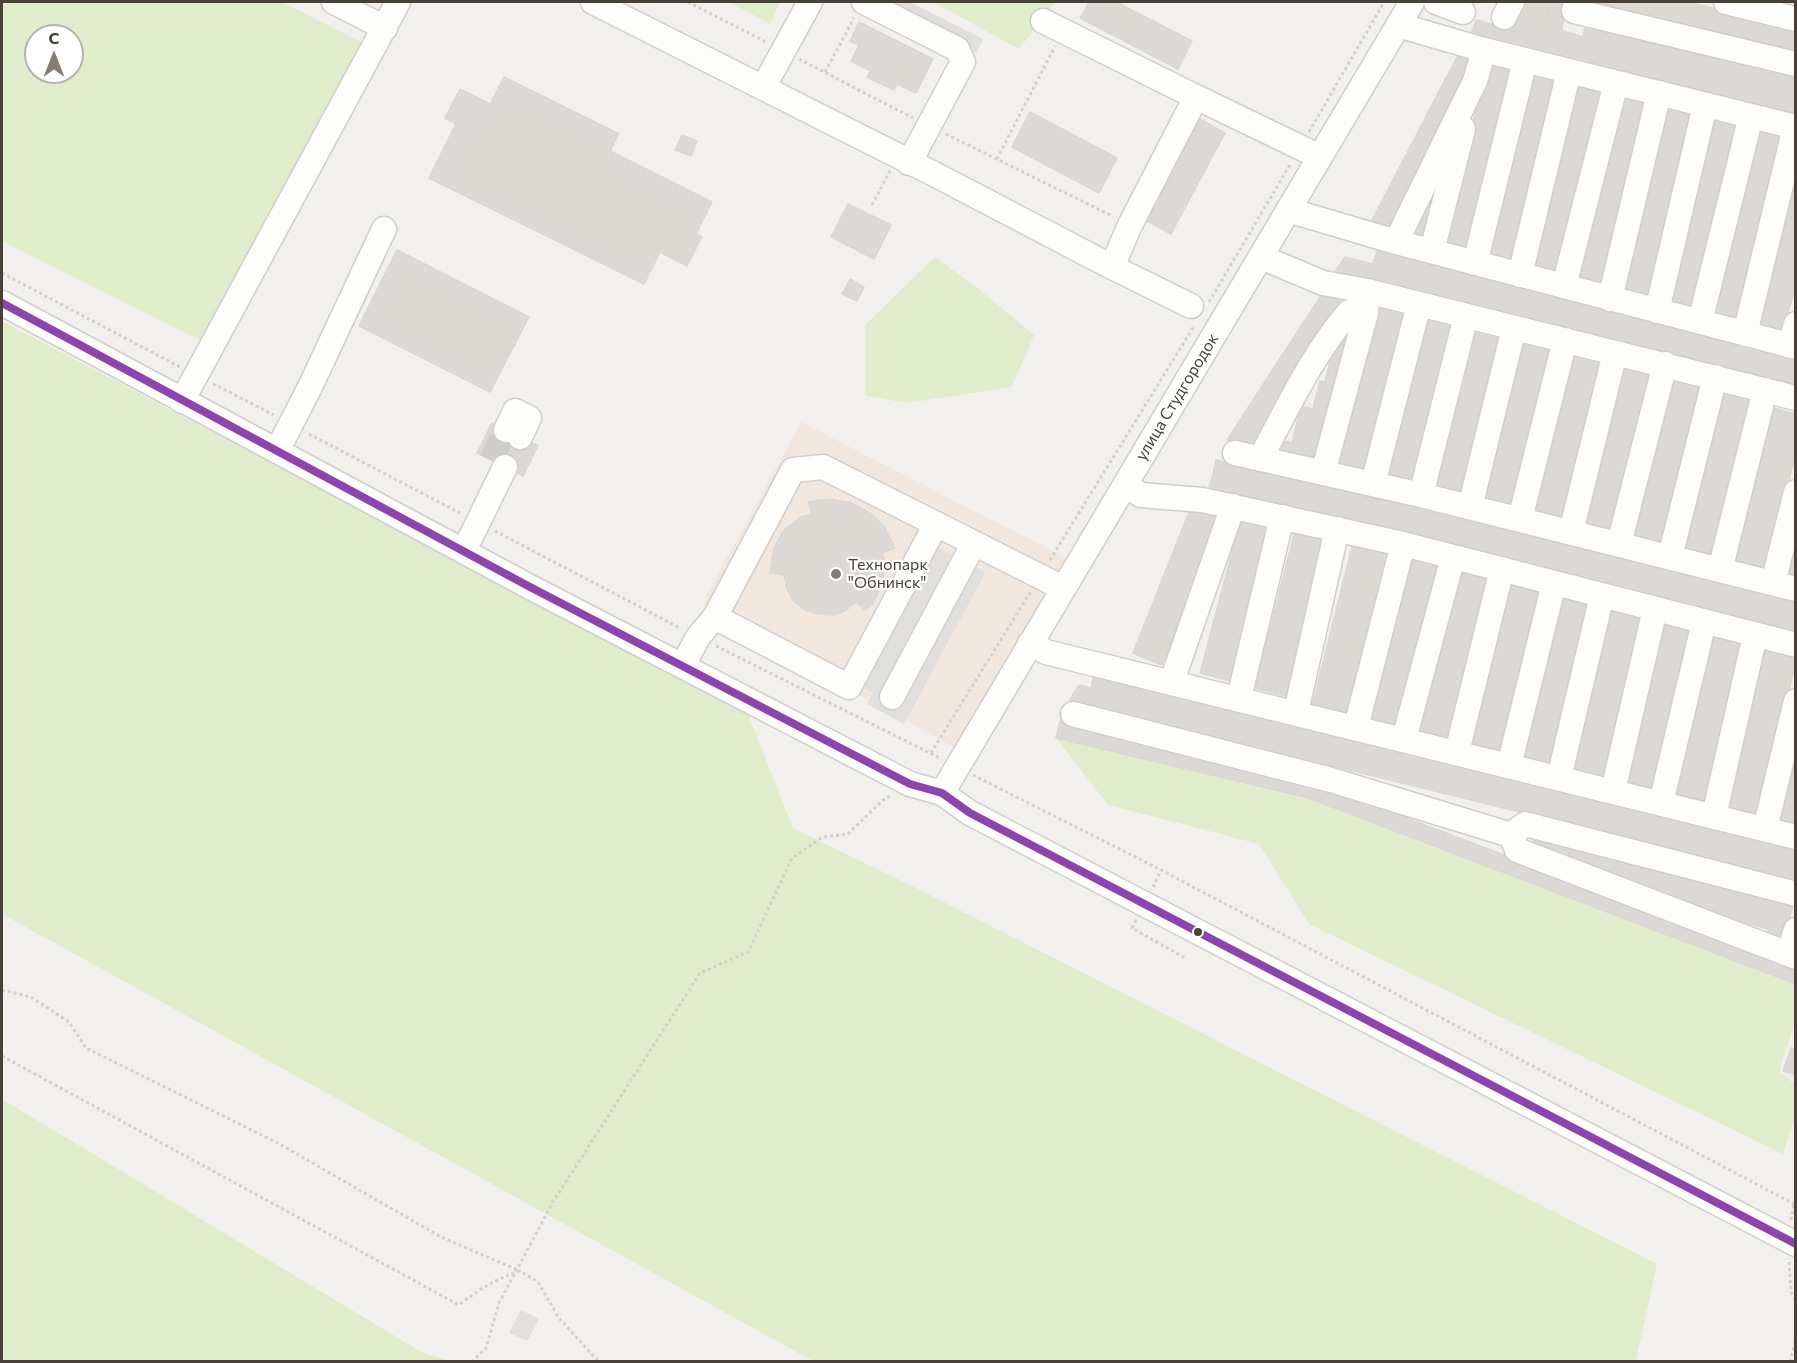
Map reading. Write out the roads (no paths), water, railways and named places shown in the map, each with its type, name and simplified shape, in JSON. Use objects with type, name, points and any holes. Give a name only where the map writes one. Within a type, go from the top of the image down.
[{"type":"street","points":[[334,2],[385,28]]},
{"type":"street","points":[[182,401],[398,2]]},
{"type":"street","points":[[593,2],[1199,310]]},
{"type":"street","points":[[763,88],[810,2]]},
{"type":"street","name":"улица Студгородок","points":[[942,793],[1288,210],[1310,153],[1412,2]]},
{"type":"street","points":[[1436,2],[1463,12]]},
{"type":"street","points":[[1576,2],[1574,11],[1796,64]]},
{"type":"street","points":[[1726,2],[1796,19]]},
{"type":"street","points":[[861,7],[957,49],[963,62],[909,163]]},
{"type":"street","points":[[1398,25],[1525,61],[1795,127],[1745,334]]},
{"type":"street","points":[[1053,26],[1310,153]]},
{"type":"street","points":[[1432,252],[1484,50]]},
{"type":"street","points":[[1475,263],[1525,61]]},
{"type":"street","points":[[1520,275],[1569,71]]},
{"type":"street","points":[[1396,242],[1475,81]]},
{"type":"street","points":[[1564,286],[1616,83]]},
{"type":"street","points":[[1610,298],[1659,93]]},
{"type":"street","points":[[1112,267],[1130,225],[1196,97]]},
{"type":"street","points":[[1658,311],[1706,105]]},
{"type":"street","points":[[1700,322],[1751,116]]},
{"type":"street","points":[[1288,210],[1432,252],[1745,334],[1794,339]]},
{"type":"street","points":[[277,451],[384,229]]},
{"type":"street","points":[[1261,256],[1367,302],[1419,304],[1796,398]]},
{"type":"street","points":[[1260,459],[1307,373],[1335,329],[1349,312],[1367,302]]},
{"type":"street","points":[[1323,473],[1367,302]]},
{"type":"street","points":[[2,303],[457,547],[910,784],[942,793],[970,813],[1796,1244]]},
{"type":"street","points":[[1373,484],[1419,304]]},
{"type":"street","points":[[1421,495],[1466,316]]},
{"type":"street","points":[[1470,507],[1514,328]]},
{"type":"street","points":[[1520,519],[1565,340]]},
{"type":"street","points":[[1571,531],[1615,353]]},
{"type":"street","points":[[1618,544],[1665,364]]},
{"type":"street","points":[[1670,557],[1715,376]]},
{"type":"street","points":[[1720,570],[1765,390]]},
{"type":"street","points":[[1235,453],[1571,531],[1784,586],[1796,492]]},
{"type":"street","points":[[457,547],[498,463]]},
{"type":"street","points":[[683,665],[698,637],[715,617],[793,470],[823,467],[1063,588]]},
{"type":"street","points":[[1125,485],[1141,495],[1202,500],[1403,544],[1796,645]]},
{"type":"street","points":[[1172,681],[1233,506]]},
{"type":"street","points":[[1239,698],[1282,517]]},
{"type":"street","points":[[715,617],[849,687],[936,524]]},
{"type":"street","points":[[1296,712],[1338,529]]},
{"type":"street","points":[[892,697],[974,543]]},
{"type":"street","points":[[1356,727],[1403,544]]},
{"type":"street","points":[[1404,739],[1453,557]]},
{"type":"street","points":[[1457,752],[1502,569]]},
{"type":"street","points":[[1509,766],[1554,583]]},
{"type":"street","points":[[1559,778],[1602,595]]},
{"type":"street","points":[[1613,791],[1654,609]]},
{"type":"street","points":[[1661,803],[1704,622]]},
{"type":"street","points":[[1714,816],[1755,635]]},
{"type":"street","points":[[1030,643],[1046,652],[1172,681],[1796,837]]},
{"type":"street","points":[[1765,829],[1796,701]]},
{"type":"street","points":[[1073,714],[1330,780],[1511,835]]},
{"type":"street","points":[[1511,835],[1525,824],[1796,894]]},
{"type":"street","points":[[1511,835],[1517,850],[1792,956],[1796,930]]},
{"type":"tunnel","points":[[491,460],[506,430]]},
{"type":"place","name":"Технопарк \"Обнинск\"","points":[[836,574]]}]
